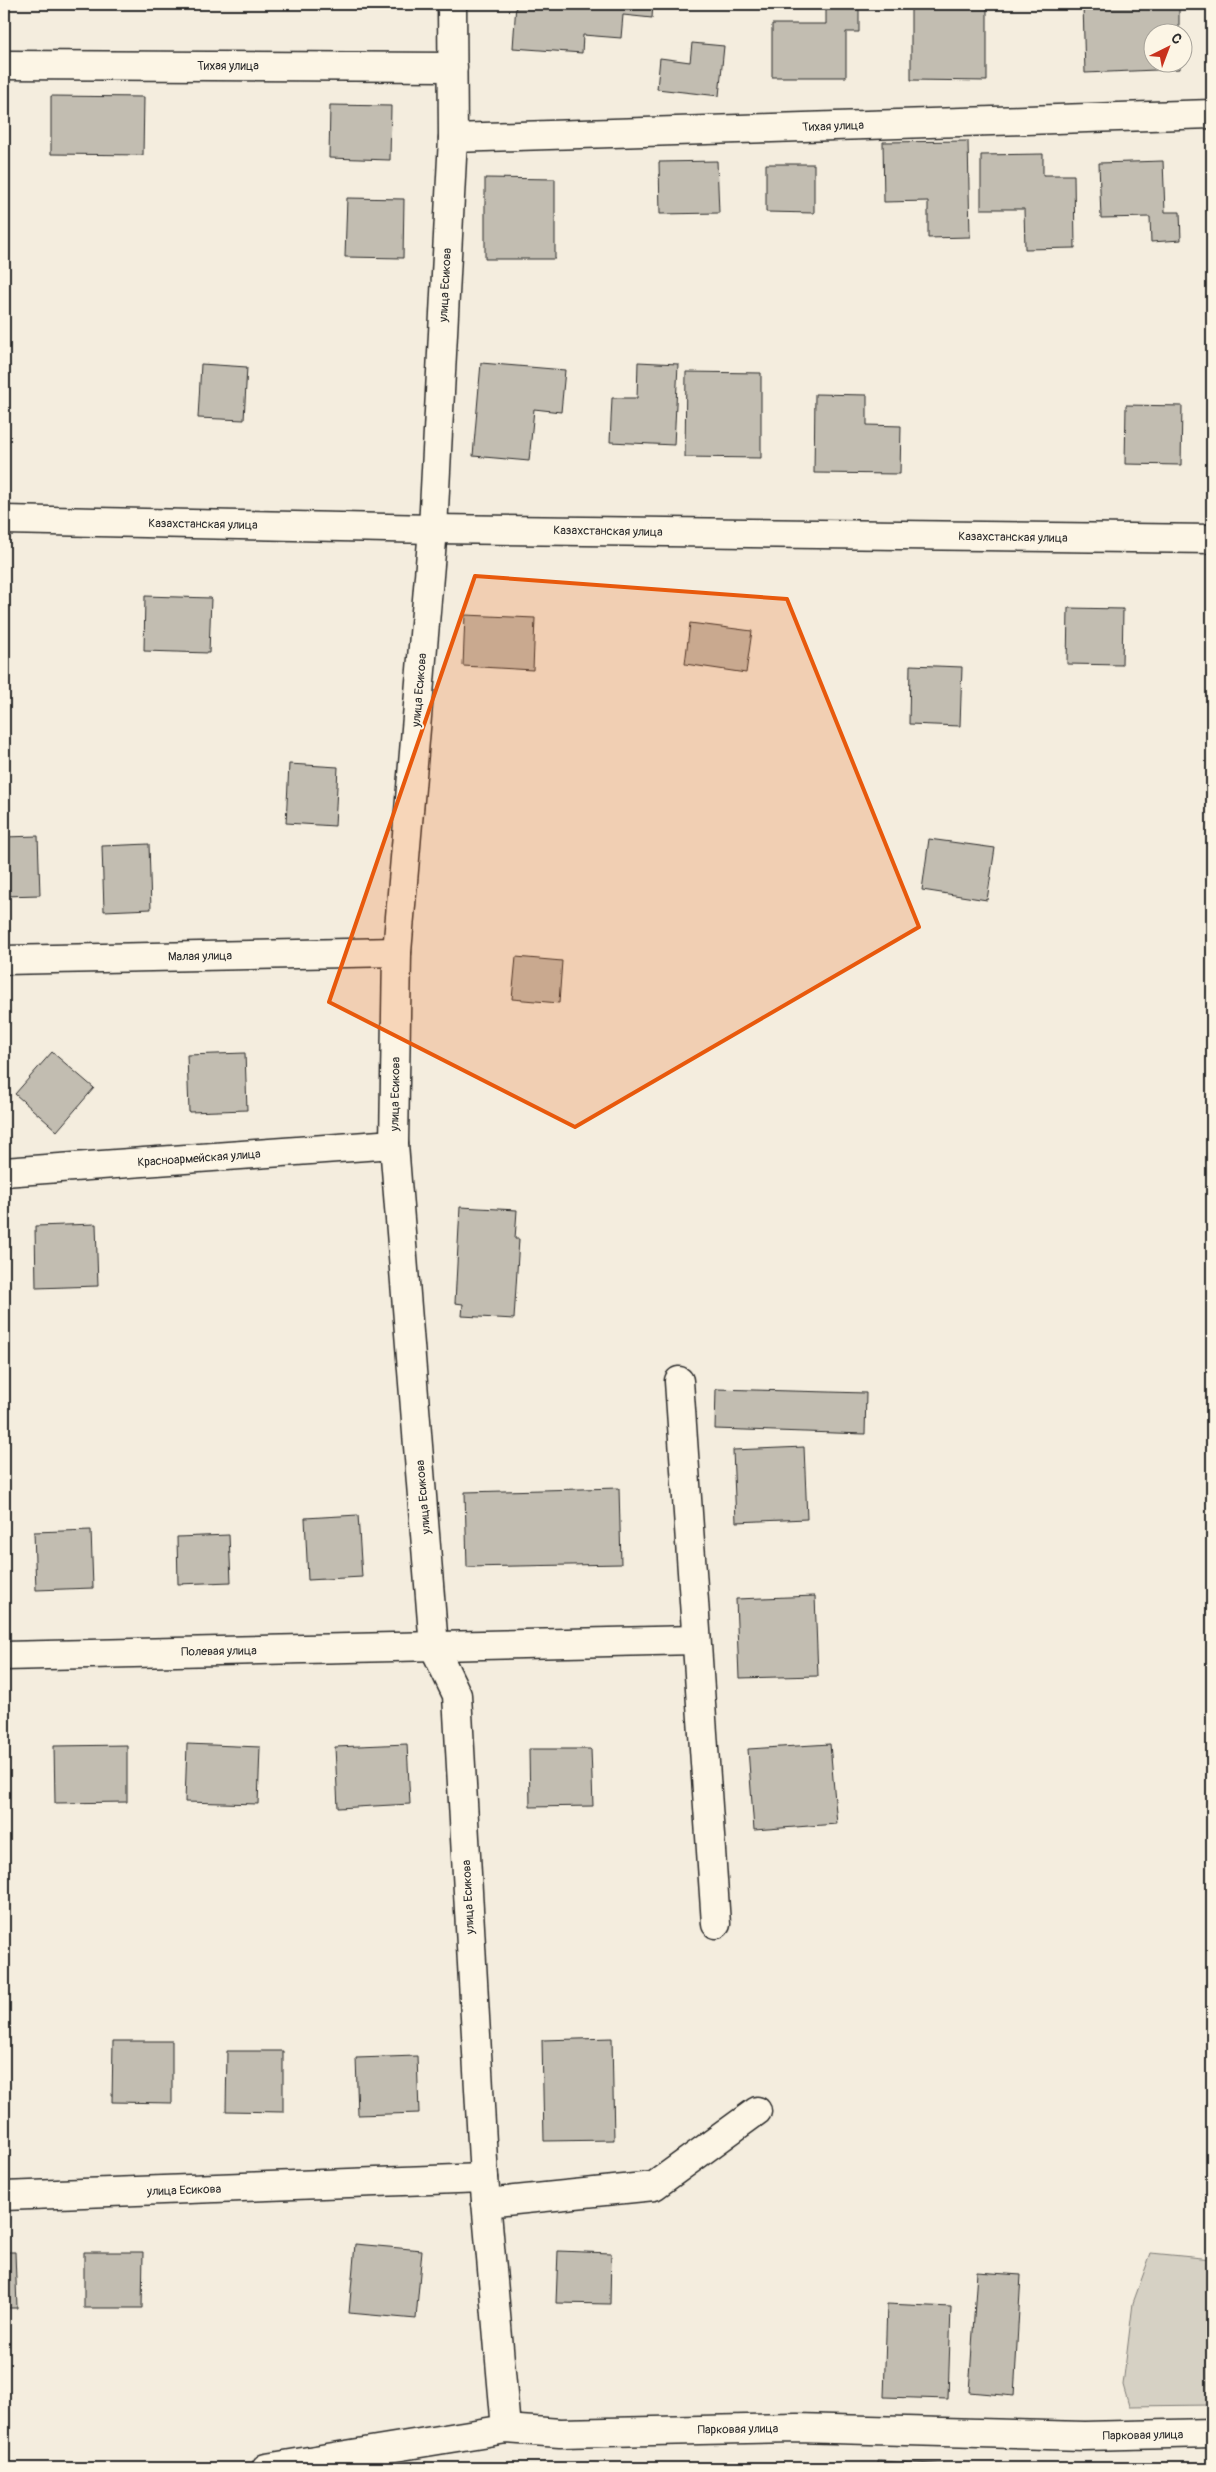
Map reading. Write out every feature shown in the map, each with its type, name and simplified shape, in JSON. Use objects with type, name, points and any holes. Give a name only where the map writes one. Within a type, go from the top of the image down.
[{"type":"street","name":"улица Есикова","points":[[452,4],[453,138],[433,529],[397,952],[394,1144],[434,1647],[457,1695],[485,2190],[506,2429]]},
{"type":"street","name":"Тихая улица","points":[[4,65],[453,67]]},
{"type":"street","name":"Тихая улица","points":[[453,138],[1212,114]]},
{"type":"street","name":"Казахстанская улица","points":[[4,520],[433,529],[1212,539]]},
{"type":"street","name":"Малая улица","points":[[4,960],[397,952]]},
{"type":"street","name":"Красноармейская улица","points":[[4,1172],[394,1144]]},
{"type":"street","points":[[679,1380],[716,1924]]},
{"type":"street","name":"Полевая улица","points":[[4,1656],[696,1640]]},
{"type":"street","points":[[485,2190],[654,2186],[757,2111]]},
{"type":"street","name":"улица Есикова","points":[[4,2196],[485,2190]]},
{"type":"street","name":"Парковая улица","points":[[266,2468],[506,2429],[560,2433],[797,2428],[1084,2436],[1212,2434]]},
{"type":"highlighted area","points":[[475,576],[787,599],[919,927],[575,1127],[329,1002]]},
{"type":"shaded area","points":[[1151,2253],[1212,2259],[1212,2405],[1129,2406],[1123,2385],[1133,2303]]},
{"type":"building","points":[[516,4],[653,4],[652,18],[623,15],[621,38],[583,35],[582,53],[513,48]]},
{"type":"building","points":[[826,4],[859,4],[859,32],[846,32],[846,77],[772,77],[772,24],[826,24]]},
{"type":"building","points":[[911,4],[987,4],[987,81],[911,80]]},
{"type":"building","points":[[1179,4],[1179,22],[1144,22],[1144,71],[1085,73],[1083,5]]},
{"type":"building","points":[[692,43],[724,46],[719,96],[657,89],[660,58],[690,62]]},
{"type":"building","points":[[51,96],[144,97],[143,155],[51,154]]},
{"type":"building","points":[[330,105],[391,106],[390,160],[329,158]]},
{"type":"building","points":[[968,141],[970,237],[928,238],[928,201],[884,202],[883,142]]},
{"type":"building","points":[[1043,154],[1043,175],[1074,175],[1075,248],[1025,249],[1024,209],[981,209],[981,155]]},
{"type":"building","points":[[717,161],[719,213],[660,214],[659,162]]},
{"type":"building","points":[[1163,161],[1165,212],[1180,212],[1181,240],[1151,242],[1150,217],[1101,218],[1099,163]]},
{"type":"building","points":[[766,164],[814,164],[814,213],[766,212]]},
{"type":"building","points":[[485,178],[555,179],[555,259],[485,259]]},
{"type":"building","points":[[347,198],[404,199],[403,258],[345,257]]},
{"type":"building","points":[[638,362],[678,364],[674,445],[610,442],[612,398],[637,398]]},
{"type":"building","points":[[481,363],[565,370],[561,412],[534,409],[529,461],[473,456]]},
{"type":"building","points":[[201,364],[247,367],[244,420],[198,418]]},
{"type":"building","points":[[686,372],[761,373],[761,458],[685,457]]},
{"type":"building","points":[[815,394],[867,395],[867,425],[901,426],[900,474],[814,473]]},
{"type":"building","points":[[1126,405],[1182,406],[1181,465],[1125,464]]},
{"type":"building","points":[[145,596],[211,598],[209,653],[144,651]]},
{"type":"building","points":[[1068,608],[1123,609],[1122,665],[1067,664]]},
{"type":"building","points":[[465,615],[535,618],[533,670],[463,666]]},
{"type":"building","points":[[690,623],[752,631],[746,673],[685,664]]},
{"type":"building","points":[[910,665],[962,667],[960,726],[909,724]]},
{"type":"building","points":[[289,764],[338,767],[335,826],[286,823]]},
{"type":"building","points":[[38,836],[40,895],[4,896],[4,837]]},
{"type":"building","points":[[929,839],[995,848],[987,900],[922,890]]},
{"type":"building","points":[[149,844],[151,909],[104,911],[102,846]]},
{"type":"building","points":[[516,957],[562,961],[559,1003],[512,999]]},
{"type":"building","points":[[52,1052],[94,1088],[57,1131],[15,1094]]},
{"type":"building","points":[[245,1053],[247,1110],[189,1112],[187,1055]]},
{"type":"building","points":[[460,1207],[517,1210],[515,1239],[519,1239],[514,1319],[462,1316],[463,1304],[455,1303]]},
{"type":"building","points":[[96,1224],[98,1286],[36,1288],[35,1226]]},
{"type":"building","points":[[716,1389],[866,1393],[865,1434],[715,1429]]},
{"type":"building","points":[[804,1447],[807,1519],[736,1522],[733,1450]]},
{"type":"building","points":[[619,1488],[621,1564],[467,1567],[465,1492]]},
{"type":"building","points":[[358,1515],[362,1577],[308,1580],[305,1518]]},
{"type":"building","points":[[91,1530],[93,1588],[36,1590],[34,1532]]},
{"type":"building","points":[[229,1535],[231,1582],[178,1584],[177,1537]]},
{"type":"building","points":[[815,1596],[818,1676],[739,1678],[736,1599]]},
{"type":"building","points":[[187,1744],[260,1747],[258,1804],[185,1802]]},
{"type":"building","points":[[407,1744],[410,1804],[338,1808],[335,1747]]},
{"type":"building","points":[[830,1744],[837,1824],[754,1830],[748,1749]]},
{"type":"building","points":[[127,1745],[127,1802],[55,1803],[54,1746]]},
{"type":"building","points":[[529,1749],[591,1749],[593,1806],[530,1807]]},
{"type":"building","points":[[612,2038],[614,2140],[544,2141],[542,2040]]},
{"type":"building","points":[[113,2041],[172,2041],[172,2103],[112,2102]]},
{"type":"building","points":[[227,2051],[283,2051],[283,2112],[226,2111]]},
{"type":"building","points":[[417,2056],[419,2113],[358,2115],[356,2058]]},
{"type":"building","points":[[355,2244],[422,2250],[416,2319],[349,2313]]},
{"type":"building","points":[[558,2251],[611,2253],[610,2304],[556,2303]]},
{"type":"building","points":[[4,2252],[15,2252],[17,2308],[4,2308]]},
{"type":"building","points":[[84,2252],[143,2252],[142,2308],[84,2308]]},
{"type":"building","points":[[977,2272],[1021,2275],[1014,2396],[969,2392]]},
{"type":"building","points":[[887,2304],[951,2307],[948,2399],[884,2397]]},
{"type":"building","points":[[878,2461],[990,2467],[878,2468]]}]
